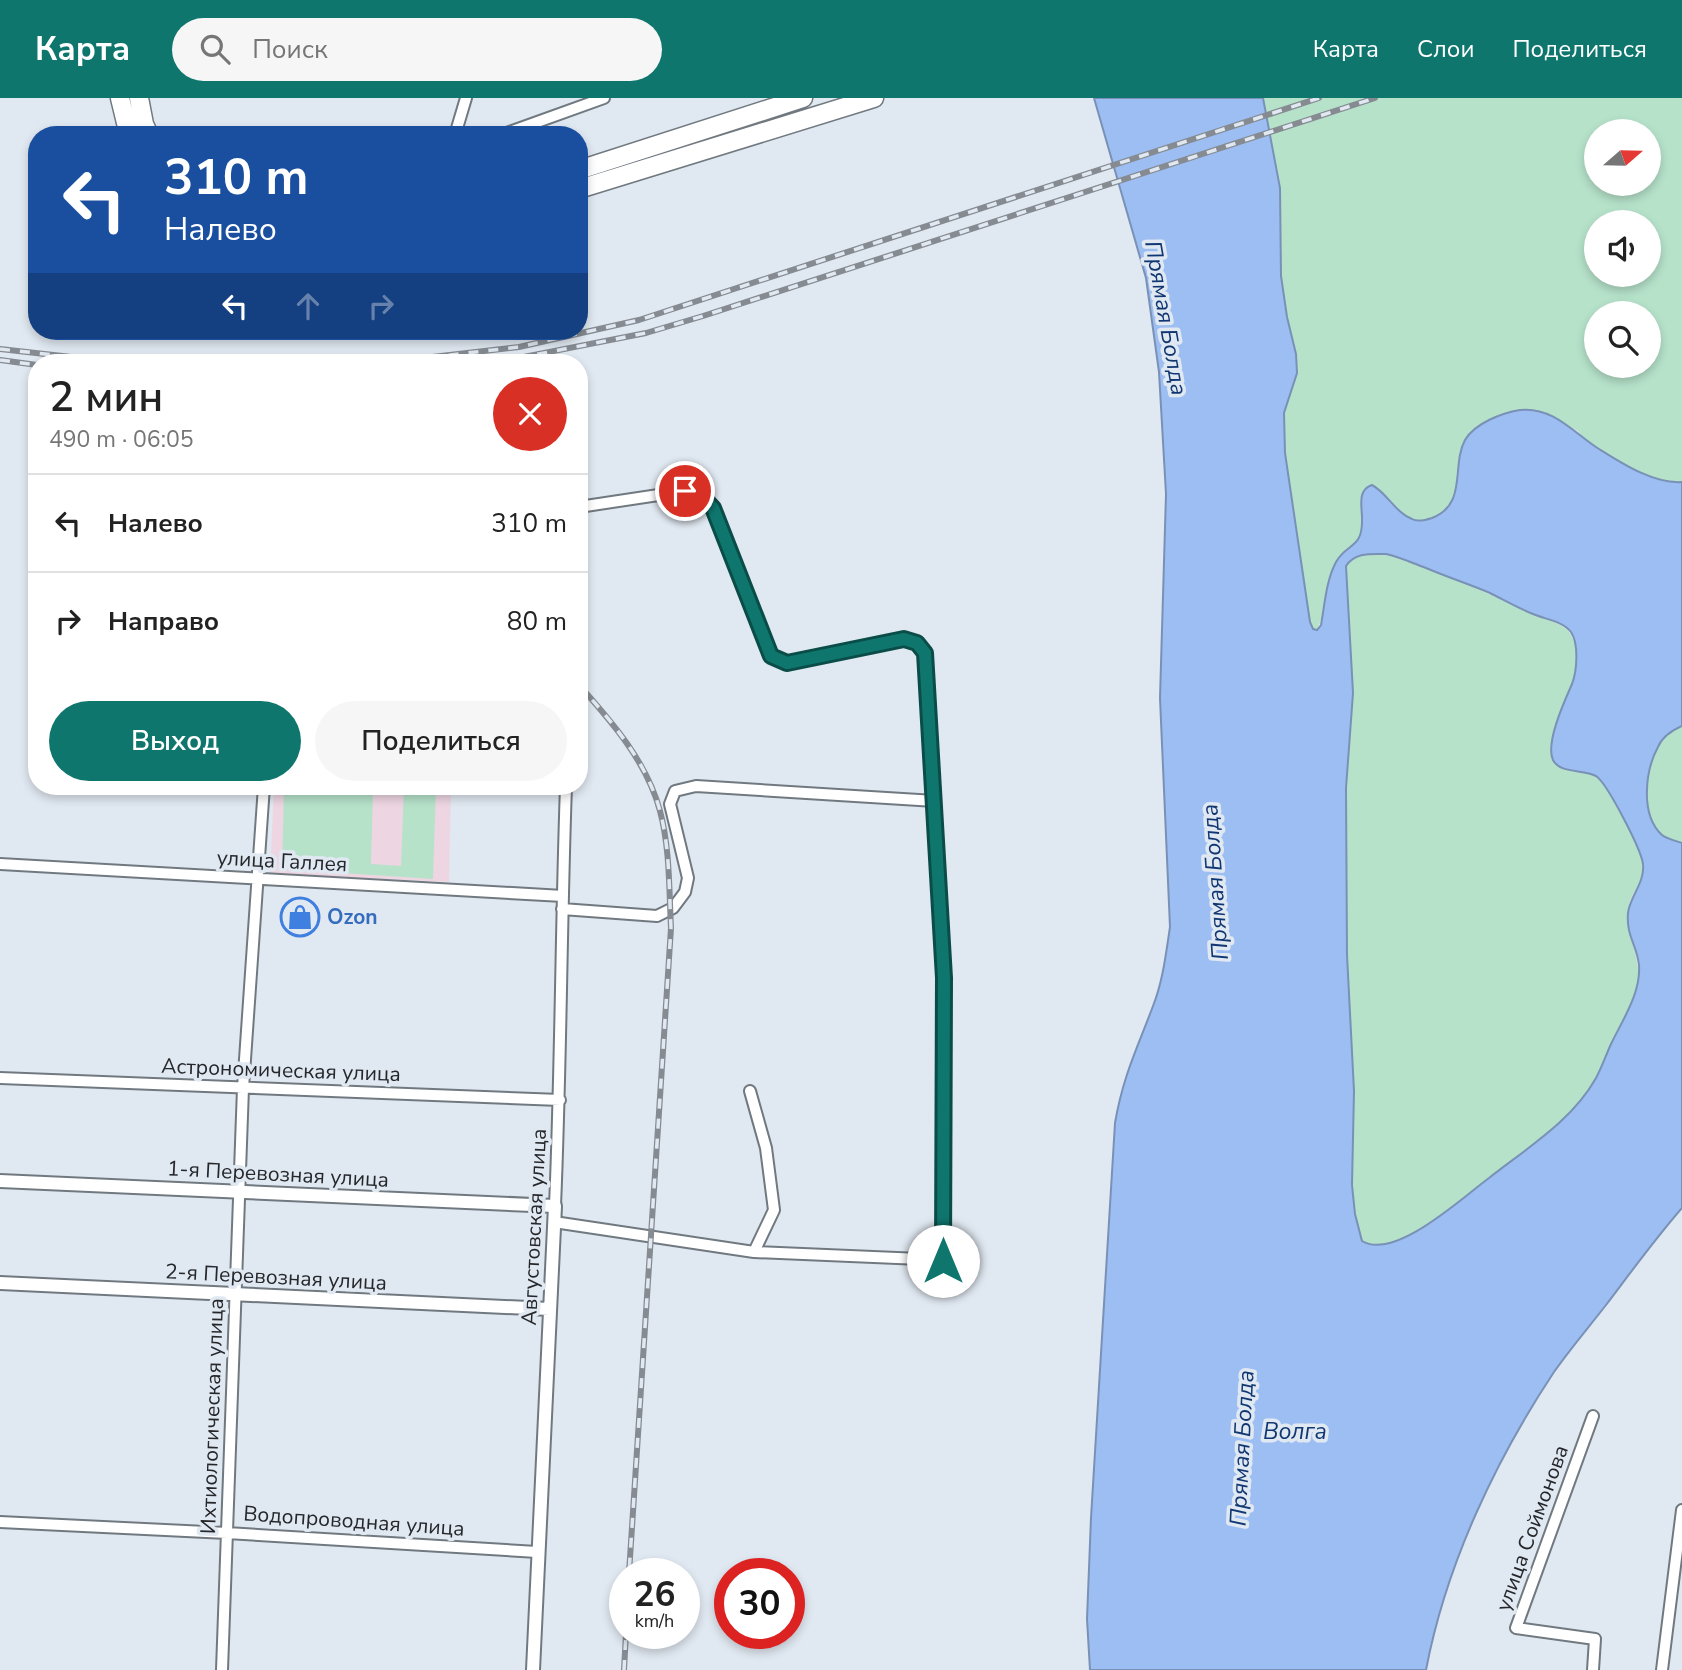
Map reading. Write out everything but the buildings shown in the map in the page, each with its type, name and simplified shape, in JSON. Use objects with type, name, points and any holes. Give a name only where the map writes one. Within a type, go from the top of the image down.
[{"type":"highway","points":[[120,98],[127,126]]},
{"type":"highway","points":[[139,98],[145,126]]},
{"type":"highway","points":[[588,167],[803,98]]},
{"type":"highway","points":[[588,186],[874,98]]},
{"type":"street","points":[[458,126],[466,98]]},
{"type":"street","points":[[526,126],[604,98]]},
{"type":"street","points":[[554,1222],[754,1252],[943,1261],[944,978],[925,653],[917,643],[904,639],[787,663],[771,656],[713,508],[701,495],[685,491],[588,506]]},
{"type":"street","points":[[562,909],[657,916],[673,908],[685,892],[688,878],[670,804],[675,791],[696,786],[935,801]]},
{"type":"street","name":"Ихтиологическая улица","points":[[222,1670],[243,1088],[264,795]]},
{"type":"street","name":"Августовская улица","points":[[533,1670],[560,1100],[566,795]]},
{"type":"street","name":"улица Галлея","points":[[0,864],[562,896]]},
{"type":"street","name":"Астрономическая улица","points":[[0,1078],[560,1100]]},
{"type":"street","points":[[750,1091],[766,1148],[774,1210],[754,1252]]},
{"type":"street","name":"1-я Перевозная улица","points":[[0,1181],[555,1206]]},
{"type":"street","name":"2-я Перевозная улица","points":[[0,1283],[549,1309]]},
{"type":"street","name":"улица Соймонова","points":[[1593,1416],[1516,1628],[1595,1639],[1593,1670]]},
{"type":"street","points":[[1662,1670],[1682,1510]]},
{"type":"street","name":"Водопроводная улица","points":[[0,1522],[227,1532],[537,1552]]},
{"type":"shaded area","points":[[274,795],[451,795],[449,882],[270,874]]},
{"type":"green space","points":[[1263,98],[1682,98],[1682,601],[1578,431],[1546,414],[1522,410],[1458,477],[1455,494],[1443,514],[1414,521],[1402,513],[1380,490],[1361,504],[1360,535],[1354,546],[1348,550],[1317,630],[1313,629],[1285,453],[1284,413],[1296,354],[1281,276],[1280,189]]},
{"type":"green space","points":[[1386,554],[1459,580],[1557,623],[1570,633],[1576,651],[1574,676],[1551,750],[1562,769],[1589,773],[1602,783],[1631,834],[1643,866],[1641,878],[1630,901],[1628,917],[1638,968],[1636,989],[1587,1092],[1551,1131],[1489,1177],[1450,1211],[1406,1237],[1377,1246],[1362,1241],[1355,1214],[1352,1185],[1354,1091],[1347,955],[1346,788],[1353,693],[1346,565],[1359,556]]},
{"type":"green space","points":[[1682,726],[1682,843],[1662,835],[1655,826],[1650,816],[1647,792],[1650,768],[1660,743],[1668,734]]},
{"type":"green space","points":[[284,795],[373,795],[371,864],[401,866],[404,795],[436,795],[433,879],[282,869]]},
{"type":"water","name":"Волга","points":[[1094,98],[1263,98],[1280,188],[1281,276],[1296,354],[1297,373],[1284,413],[1285,453],[1313,629],[1317,630],[1321,625],[1328,584],[1336,562],[1360,536],[1361,499],[1367,487],[1372,485],[1401,512],[1414,520],[1432,518],[1443,512],[1455,494],[1461,450],[1465,440],[1475,429],[1497,416],[1520,410],[1543,412],[1563,422],[1599,449],[1639,472],[1661,480],[1682,482],[1682,726],[1668,734],[1660,743],[1650,768],[1647,792],[1650,816],[1655,826],[1662,835],[1682,843],[1682,1208],[1560,1363],[1512,1441],[1475,1515],[1460,1553],[1446,1592],[1426,1670],[1090,1670],[1087,1619],[1091,1518],[1115,1123],[1126,1077],[1159,987],[1170,927],[1160,698],[1166,494],[1159,372],[1146,278]],"holes":[[[1386,554],[1490,593],[1527,612],[1568,628],[1574,637],[1575,672],[1554,733],[1551,753],[1553,760],[1561,767],[1591,774],[1601,781],[1630,831],[1641,856],[1643,871],[1628,913],[1629,928],[1639,965],[1637,986],[1600,1070],[1586,1093],[1548,1133],[1446,1212],[1410,1235],[1376,1245],[1362,1241],[1355,1214],[1352,1185],[1354,1091],[1347,955],[1346,788],[1353,693],[1346,566],[1354,558]]]},
{"type":"railway","points":[[588,331],[639,320],[1319,98]]},
{"type":"railway","points":[[539,354],[646,333],[703,316],[1375,98]]},
{"type":"railway","points":[[458,354],[519,347],[550,340]]},
{"type":"railway","points":[[0,349],[44,354]]},
{"type":"railway","points":[[0,360],[28,364]]},
{"type":"railway","points":[[588,695],[627,744],[654,793],[666,840],[671,928],[630,1558]]},
{"type":"railway","points":[[624,1670],[625,1649]]},
{"type":"place","name":"Ozon","points":[[300,917]]},
{"type":"route","points":[[685,491],[701,495],[713,508],[771,656],[787,663],[904,639],[917,643],[925,653],[944,978],[943,1261]]},
{"type":"water label","name":"Прямая Болда","points":[[1166,318]]},
{"type":"water label","name":"Прямая Болда","points":[[1215,882]]},
{"type":"water label","name":"Прямая Болда","points":[[1242,1448]]}]
